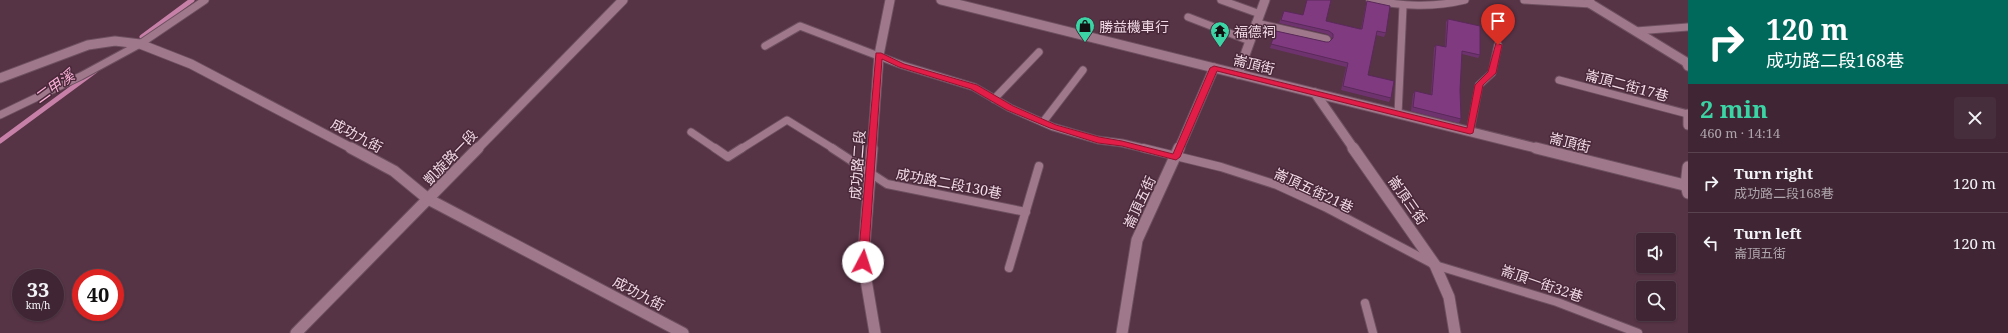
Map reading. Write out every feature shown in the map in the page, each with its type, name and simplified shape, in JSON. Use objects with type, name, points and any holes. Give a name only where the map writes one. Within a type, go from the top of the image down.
[{"type":"street","name":"凱旋路一段","points":[[296,333],[623,0]]},
{"type":"street","name":"成功路二段","points":[[875,333],[863,262],[879,55],[890,0]]},
{"type":"street","name":"崙頂街","points":[[941,0],[963,2],[1214,68],[1688,188]]},
{"type":"street","points":[[1238,74],[1265,0]]},
{"type":"street","points":[[1590,2],[1686,62],[1688,66]]},
{"type":"street","points":[[1256,24],[1326,40]]},
{"type":"street","name":"成功九街","points":[[0,78],[88,45],[115,41],[140,44],[191,64],[394,171],[428,199],[683,333]]},
{"type":"street","name":"崙頂五街","points":[[1122,333],[1136,240],[1176,157],[1214,68]]},
{"type":"street","name":"崙頂三街","points":[[1315,93],[1407,222],[1435,265],[1449,297],[1455,333]]},
{"type":"street","points":[[1688,167],[1688,188]]},
{"type":"lane","points":[[0,115],[81,76],[140,44],[205,0]]},
{"type":"lane","points":[[1222,0],[1260,14]]},
{"type":"lane","points":[[1370,0],[1403,6],[1444,6],[1463,0]]},
{"type":"lane","points":[[1524,0],[1590,2]]},
{"type":"lane","points":[[1398,114],[1403,6]]},
{"type":"lane","points":[[1188,18],[1250,41]]},
{"type":"lane","name":"崙頂五街21巷","points":[[765,46],[800,26],[902,65],[974,87],[1010,108],[1043,122],[1098,140],[1122,143],[1221,167],[1277,185],[1325,207],[1435,265]]},
{"type":"lane","points":[[1636,32],[1688,27]]},
{"type":"lane","points":[[1470,132],[1479,85],[1492,73],[1498,45]]},
{"type":"lane","points":[[994,99],[1039,52]]},
{"type":"lane","points":[[1043,122],[1082,70]]},
{"type":"lane","name":"崙頂二街17巷","points":[[1558,80],[1688,118]]},
{"type":"lane","name":"成功路二段130巷","points":[[691,132],[728,158],[787,120],[871,172],[887,184],[1026,212]]},
{"type":"lane","points":[[1009,268],[1039,166]]},
{"type":"lane","name":"崙頂一街32巷","points":[[1435,265],[1476,276],[1556,302],[1638,333]]},
{"type":"lane","points":[[1365,303],[1373,333]]},
{"type":"building","points":[[1307,0],[1331,0],[1326,21],[1360,29],[1362,29],[1367,1],[1390,6],[1386,33],[1377,31],[1368,75],[1394,81],[1391,98],[1343,86],[1348,63],[1271,44],[1276,31],[1326,42],[1329,42],[1333,38],[1333,34],[1329,31],[1281,20],[1284,11],[1303,15]]},
{"type":"building","points":[[1448,19],[1480,26],[1480,55],[1462,51],[1460,90],[1461,119],[1413,107],[1415,91],[1432,95],[1436,45],[1446,47]]},
{"type":"waterway","name":"二甲溪","points":[[142,37],[192,0]]},
{"type":"waterway","name":"二甲溪","points":[[0,141],[95,71]]},
{"type":"place","name":"勝益機車行","points":[[1085,43]]},
{"type":"place","name":"福德祠","points":[[1220,48]]},
{"type":"route","points":[[863,262],[879,55],[902,65],[974,87],[1010,108],[1053,127],[1098,140],[1122,143],[1176,157],[1214,68],[1470,132],[1479,85],[1492,73],[1498,45]]}]
